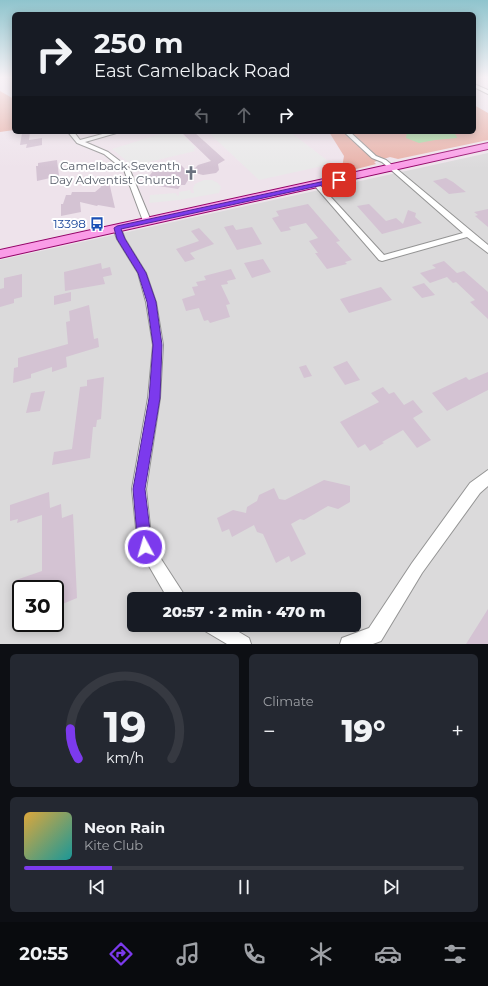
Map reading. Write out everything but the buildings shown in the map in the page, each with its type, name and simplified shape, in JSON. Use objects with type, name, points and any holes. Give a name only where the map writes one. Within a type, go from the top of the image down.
[{"type":"main road","points":[[0,254],[316,184],[388,165],[488,146]]},
{"type":"street","points":[[73,134],[79,142],[106,153],[127,169],[147,221]]},
{"type":"street","points":[[79,142],[109,134]]},
{"type":"street","points":[[349,134],[374,157],[388,165],[488,250]]},
{"type":"street","points":[[358,134],[382,156],[388,165]]},
{"type":"street","points":[[316,184],[382,258],[468,234]]},
{"type":"street","points":[[117,228],[121,239],[142,273],[151,302],[158,345],[154,398],[139,489],[145,547],[173,592]]},
{"type":"street","points":[[348,644],[376,635],[417,568],[474,488],[488,477]]},
{"type":"street","points":[[223,632],[244,644]]},
{"type":"shaded area","points":[[0,108],[12,108],[12,130],[0,132]]},
{"type":"shaded area","points":[[476,108],[479,108],[488,113],[488,140],[398,159],[390,157],[374,162],[376,164],[341,173],[344,156],[330,134],[476,134]]},
{"type":"shaded area","points":[[161,134],[182,134],[196,148],[193,149],[195,151],[133,166],[112,149]]},
{"type":"shaded area","points":[[210,134],[293,134],[332,164],[259,180]]},
{"type":"shaded area","points":[[407,134],[455,134],[457,138],[419,143],[406,138]]},
{"type":"shaded area","points":[[488,153],[488,644],[0,644],[0,260]]},
{"type":"shaded area","points":[[204,180],[212,180],[218,183],[221,187],[219,193],[179,200],[149,203],[150,195],[176,193],[177,196],[179,195],[179,192],[190,190],[191,193],[194,193],[193,188],[195,184]]},
{"type":"place","name":"Camelback Seventh Day Adventist Church","points":[[191,173]]},
{"type":"place","name":"13398","points":[[97,224]]},
{"type":"route","points":[[145,547],[139,489],[154,398],[158,345],[151,302],[142,273],[121,239],[117,228],[339,180]]}]
